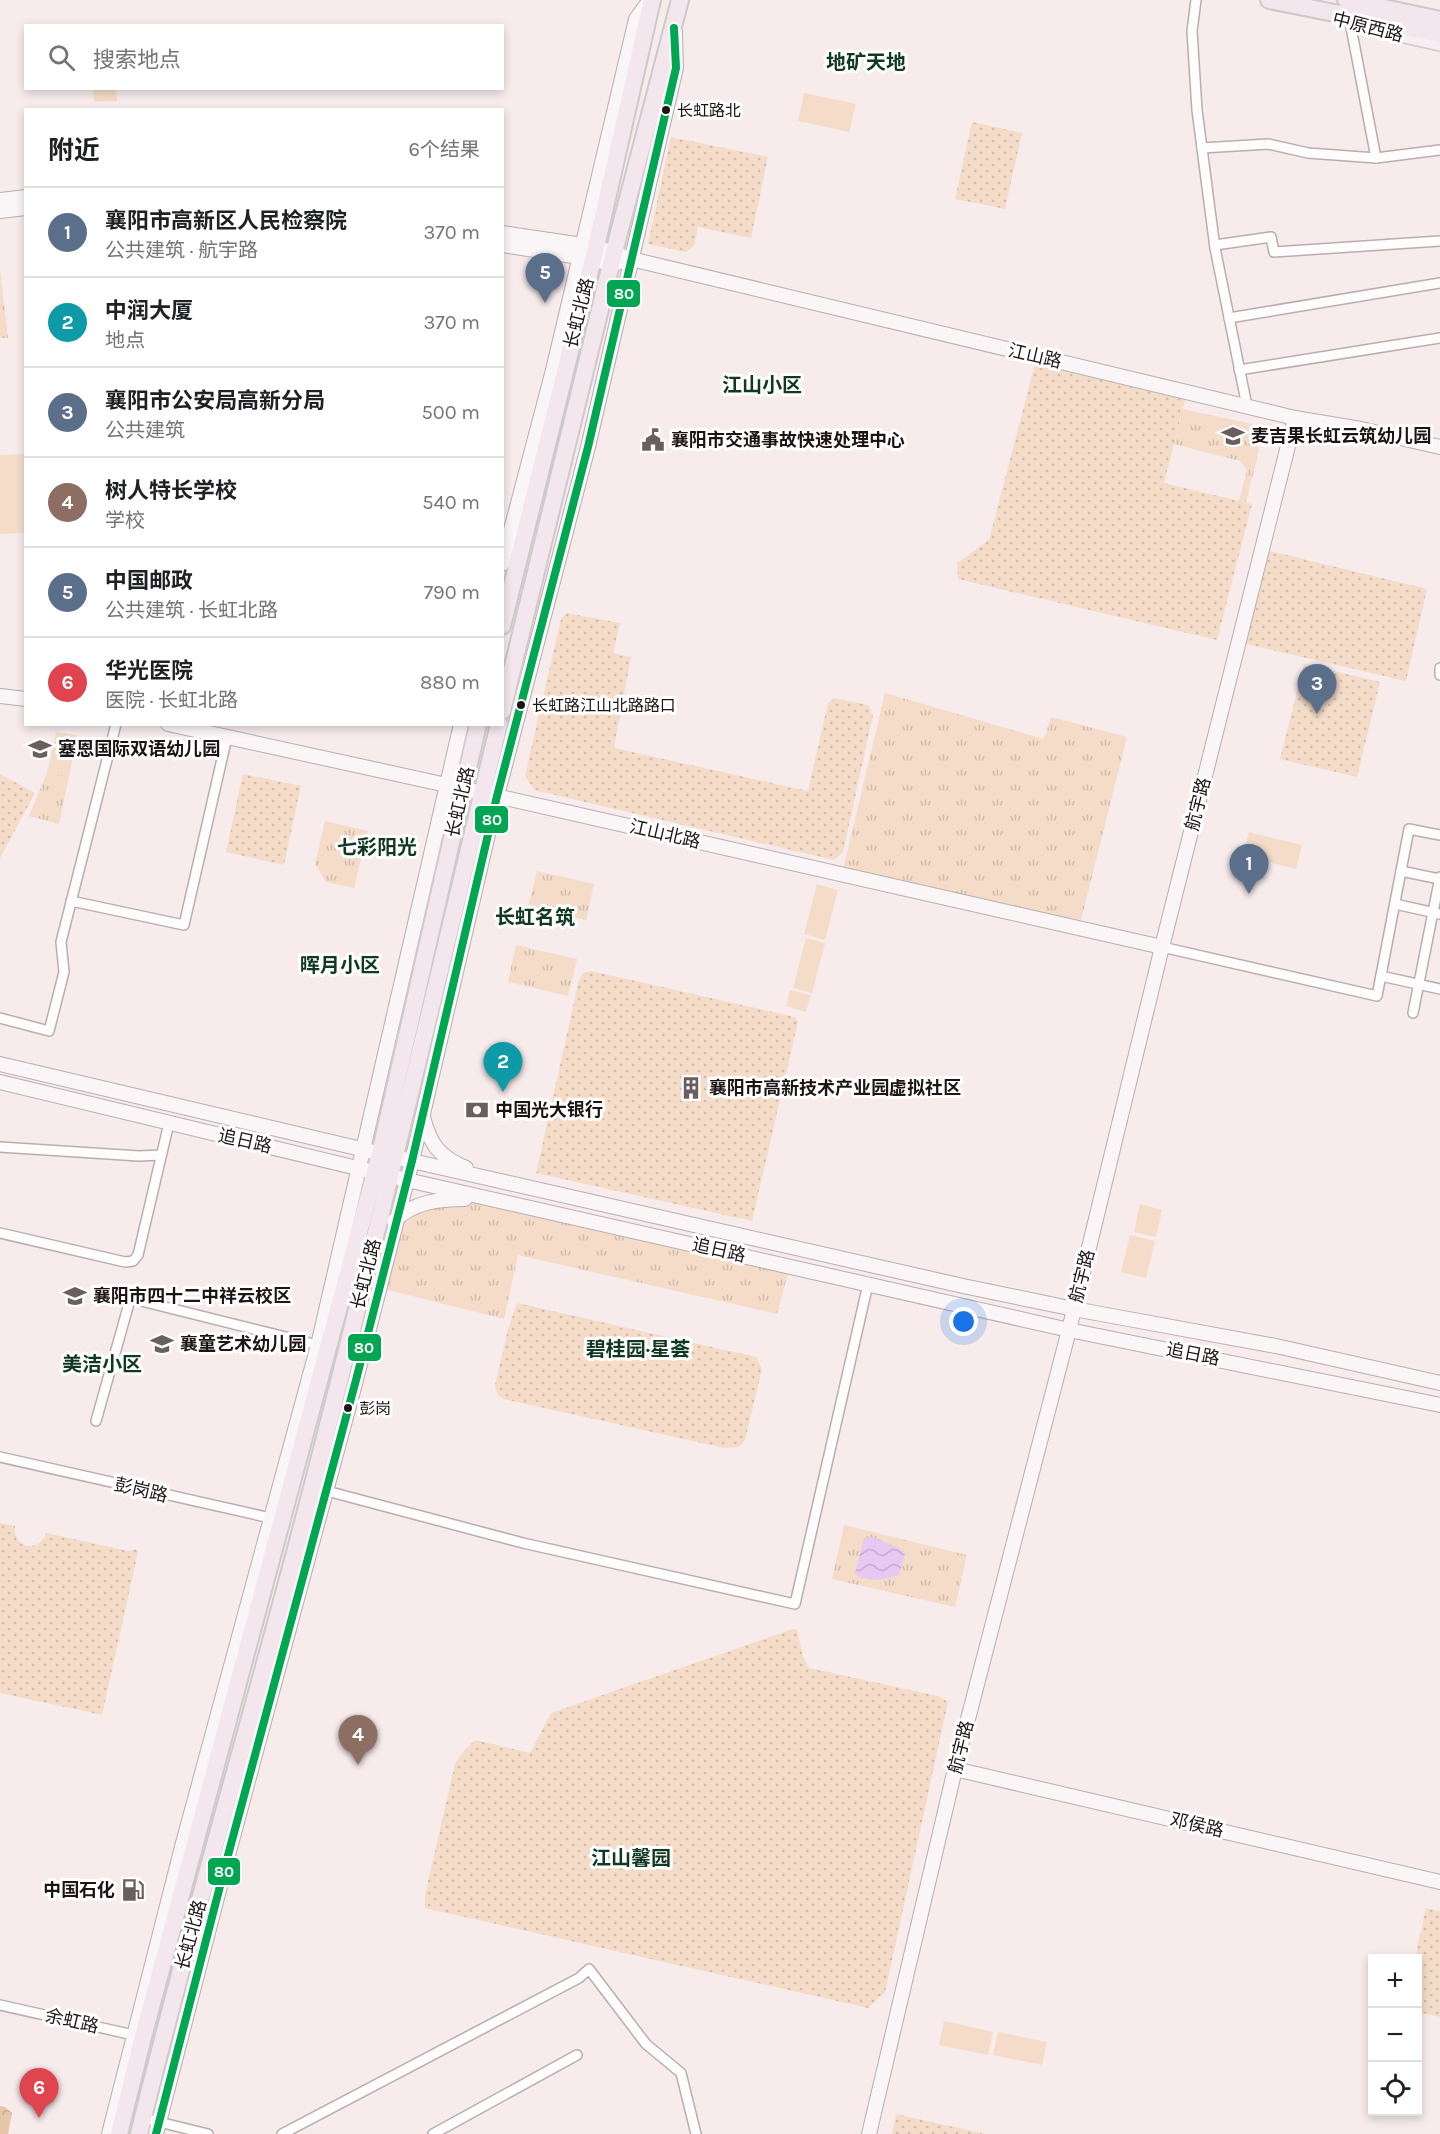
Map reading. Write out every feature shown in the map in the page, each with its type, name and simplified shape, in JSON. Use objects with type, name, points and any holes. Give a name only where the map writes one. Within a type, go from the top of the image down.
[{"type":"highway","name":"长虹北路","points":[[504,617],[587,252],[651,0]]},
{"type":"highway","name":"长虹北路","points":[[504,703],[613,258],[680,0]]},
{"type":"highway","points":[[1269,0],[1440,34]]},
{"type":"highway","points":[[1346,0],[1440,20]]},
{"type":"highway","name":"长虹北路","points":[[396,1157],[454,787],[477,726]]},
{"type":"highway","name":"长虹北路","points":[[149,2127],[168,2019],[319,1489],[369,1264],[490,794],[499,726]]},
{"type":"highway","name":"长虹北路","points":[[119,2134],[139,2036],[277,1519],[391,1176]]},
{"type":"main road","name":"中原西路","points":[[1261,0],[1440,43]]},
{"type":"street","points":[[1196,0],[1192,31],[1197,110],[1215,244],[1247,406]]},
{"type":"street","points":[[1350,22],[1376,158]]},
{"type":"street","points":[[396,1157],[422,1116],[490,794],[588,447],[676,68],[674,28]]},
{"type":"street","points":[[1202,148],[1268,144],[1308,153],[1376,158],[1440,150]]},
{"type":"street","points":[[0,200],[24,197]]},
{"type":"street","points":[[0,211],[24,208]]},
{"type":"street","points":[[504,233],[613,258],[631,259]]},
{"type":"street","points":[[1215,244],[1271,237],[1274,252],[1440,241]]},
{"type":"street","points":[[504,246],[587,252]]},
{"type":"street","points":[[504,556],[587,252]]},
{"type":"street","name":"江山路","points":[[631,259],[1295,418],[1361,429],[1440,447]]},
{"type":"street","points":[[1229,318],[1440,283]]},
{"type":"street","points":[[1239,370],[1440,338]]},
{"type":"street","name":"航宇路","points":[[868,2134],[955,1769],[1069,1330],[1162,947],[1295,418]]},
{"type":"street","points":[[1440,668],[1440,675]]},
{"type":"street","points":[[0,696],[24,699]]},
{"type":"street","points":[[0,1018],[50,1032],[64,972],[61,942],[115,726]]},
{"type":"street","name":"江山北路","points":[[177,726],[490,794],[1162,947]]},
{"type":"street","points":[[277,1519],[418,916],[454,787],[461,726]]},
{"type":"street","points":[[71,901],[184,925],[227,737]]},
{"type":"street","points":[[1162,947],[1377,996],[1409,829],[1440,835]]},
{"type":"street","points":[[1401,871],[1440,878],[1437,913],[1413,1013]]},
{"type":"street","points":[[1395,904],[1437,913]]},
{"type":"street","points":[[1381,976],[1440,989]]},
{"type":"street","name":"追日路","points":[[0,1064],[883,1268],[1074,1309],[1276,1346],[1440,1383]]},
{"type":"street","name":"追日路","points":[[0,1082],[391,1176],[1069,1330],[1440,1405]]},
{"type":"street","points":[[414,1083],[427,1132],[435,1149],[453,1163],[492,1179]]},
{"type":"street","points":[[0,1233],[125,1262],[133,1261],[138,1255],[169,1123]]},
{"type":"street","points":[[0,1147],[139,1156],[161,1155]]},
{"type":"street","points":[[391,1176],[397,1217],[319,1489],[523,1544],[795,1604],[868,1284]]},
{"type":"street","points":[[369,1264],[387,1227],[397,1217],[416,1206],[441,1199],[492,1199]]},
{"type":"street","points":[[96,1421],[130,1300],[318,1345]]},
{"type":"street","name":"彭岗路","points":[[0,1457],[277,1519]]},
{"type":"street","name":"邓侯路","points":[[955,1769],[1440,1882]]},
{"type":"street","points":[[282,2134],[579,1978],[589,1969],[646,2044],[681,2073],[696,2134]]},
{"type":"street","name":"余虹路","points":[[0,2005],[139,2036]]},
{"type":"street","points":[[109,2134],[139,2036]]},
{"type":"street","points":[[433,2134],[577,2055]]},
{"type":"street","points":[[149,2127],[208,2134]]},
{"type":"green space","points":[[93,90],[116,90],[117,101],[94,102]]},
{"type":"green space","points":[[804,93],[856,104],[849,132],[798,121]]},
{"type":"green space","points":[[972,122],[1022,133],[1005,209],[955,199]]},
{"type":"green space","points":[[671,137],[768,157],[751,238],[698,227],[694,246],[686,252],[648,244]]},
{"type":"green space","points":[[0,270],[8,338],[0,338]]},
{"type":"green space","points":[[1035,364],[1185,400],[1164,483],[1252,504],[1217,640],[958,579],[957,563],[989,540]]},
{"type":"green space","points":[[1183,409],[1252,424],[1259,451],[1246,502],[1239,501],[1247,470],[1240,461],[1174,444]]},
{"type":"green space","points":[[24,454],[24,533],[0,534],[0,455]]},
{"type":"green space","points":[[1262,549],[1427,589],[1406,681],[1238,642]]},
{"type":"green space","points":[[567,613],[620,623],[613,653],[631,657],[614,748],[808,791],[828,703],[834,698],[868,705],[873,715],[843,852],[834,860],[534,790],[525,775],[561,619]]},
{"type":"green space","points":[[1304,664],[1380,682],[1357,777],[1280,759]]},
{"type":"green space","points":[[885,693],[1044,739],[1051,717],[1127,737],[1079,928],[842,874]]},
{"type":"green space","points":[[56,732],[77,735],[69,776],[47,773]]},
{"type":"green space","points":[[47,773],[69,776],[59,824],[29,816]]},
{"type":"green space","points":[[0,774],[35,793],[0,858]]},
{"type":"green space","points":[[243,774],[301,786],[284,865],[226,852]]},
{"type":"green space","points":[[325,821],[368,831],[354,888],[326,882],[315,864]]},
{"type":"green space","points":[[1249,832],[1302,845],[1296,869],[1243,856]]},
{"type":"green space","points":[[537,871],[594,884],[586,920],[528,907]]},
{"type":"green space","points":[[817,884],[838,890],[825,940],[804,934]]},
{"type":"green space","points":[[806,938],[825,943],[812,993],[793,988]]},
{"type":"green space","points":[[516,945],[577,959],[568,996],[508,982]]},
{"type":"green space","points":[[591,971],[795,1017],[798,1022],[752,1221],[536,1173],[579,980],[583,973]]},
{"type":"green space","points":[[790,990],[811,995],[806,1012],[786,1006]]},
{"type":"green space","points":[[492,1199],[790,1266],[777,1314],[518,1255],[504,1319],[380,1288],[397,1217],[416,1206]]},
{"type":"green space","points":[[1140,1204],[1162,1210],[1156,1237],[1134,1232]]},
{"type":"green space","points":[[1130,1235],[1155,1241],[1146,1278],[1121,1272]]},
{"type":"green space","points":[[517,1303],[756,1357],[762,1369],[745,1440],[739,1447],[724,1448],[503,1399],[497,1394],[495,1385],[508,1329]]},
{"type":"green space","points":[[0,1523],[15,1526],[18,1539],[27,1546],[38,1544],[46,1533],[128,1551],[136,1549],[138,1552],[102,1715],[0,1693]]},
{"type":"green space","points":[[844,1525],[967,1555],[955,1607],[832,1579]]},
{"type":"green space","points":[[793,1629],[797,1630],[803,1657],[809,1668],[938,1696],[948,1702],[885,1992],[868,2008],[425,1908],[425,1895],[455,1764],[475,1740],[530,1753],[551,1713]]},
{"type":"green space","points":[[1426,1908],[1440,1911],[1440,2017],[1422,2013],[1422,1954],[1416,1954]]},
{"type":"green space","points":[[944,2021],[993,2032],[988,2055],[939,2045]]},
{"type":"green space","points":[[998,2032],[1047,2042],[1042,2065],[993,2055]]},
{"type":"green space","points":[[0,2106],[12,2113],[8,2134],[0,2134]]},
{"type":"green space","points":[[896,2114],[985,2134],[892,2134]]},
{"type":"water","points":[[872,1537],[899,1548],[905,1553],[899,1575],[879,1580],[860,1578],[855,1573],[864,1538]]},
{"type":"transit line","name":"80","points":[[156,2134],[227,1859],[356,1380],[412,1161],[497,796],[588,447],[676,68],[674,28]]},
{"type":"place","name":"长虹路北","points":[[666,110]]},
{"type":"place","name":"中国邮政","points":[[545,303]]},
{"type":"place","name":"麦吉果长虹云筑幼儿园","points":[[1233,436]]},
{"type":"place","name":"襄阳市交通事故快速处理中心","points":[[653,440]]},
{"type":"place","name":"长虹路江山北路路口","points":[[521,705]]},
{"type":"place","name":"襄阳市公安局高新分局","points":[[1317,714]]},
{"type":"place","name":"塞恩国际双语幼儿园","points":[[40,749]]},
{"type":"place","name":"襄阳市高新区人民检察院","points":[[1249,894]]},
{"type":"place","name":"襄阳市高新技术产业园虚拟社区","points":[[691,1088]]},
{"type":"place","name":"中润大厦","points":[[503,1092]]},
{"type":"place","name":"中国光大银行","points":[[477,1110]]},
{"type":"place","name":"襄阳市四十二中祥云校区","points":[[75,1296]]},
{"type":"place","name":"襄童艺术幼儿园","points":[[162,1344]]},
{"type":"place","name":"彭岗","points":[[348,1408]]},
{"type":"place","name":"树人特长学校","points":[[358,1765]]},
{"type":"place","name":"中国石化","points":[[133,1890]]},
{"type":"place","name":"华光医院","points":[[39,2118]]},
{"type":"district","name":"地矿天地","points":[[866,62]]},
{"type":"district","name":"江山小区","points":[[762,385]]},
{"type":"district","name":"七彩阳光","points":[[377,847]]},
{"type":"district","name":"长虹名筑","points":[[535,917]]},
{"type":"district","name":"晖月小区","points":[[340,965]]},
{"type":"district","name":"碧桂园·星荟","points":[[638,1349]]},
{"type":"district","name":"美洁小区","points":[[102,1364]]},
{"type":"district","name":"江山馨园","points":[[631,1858]]}]
